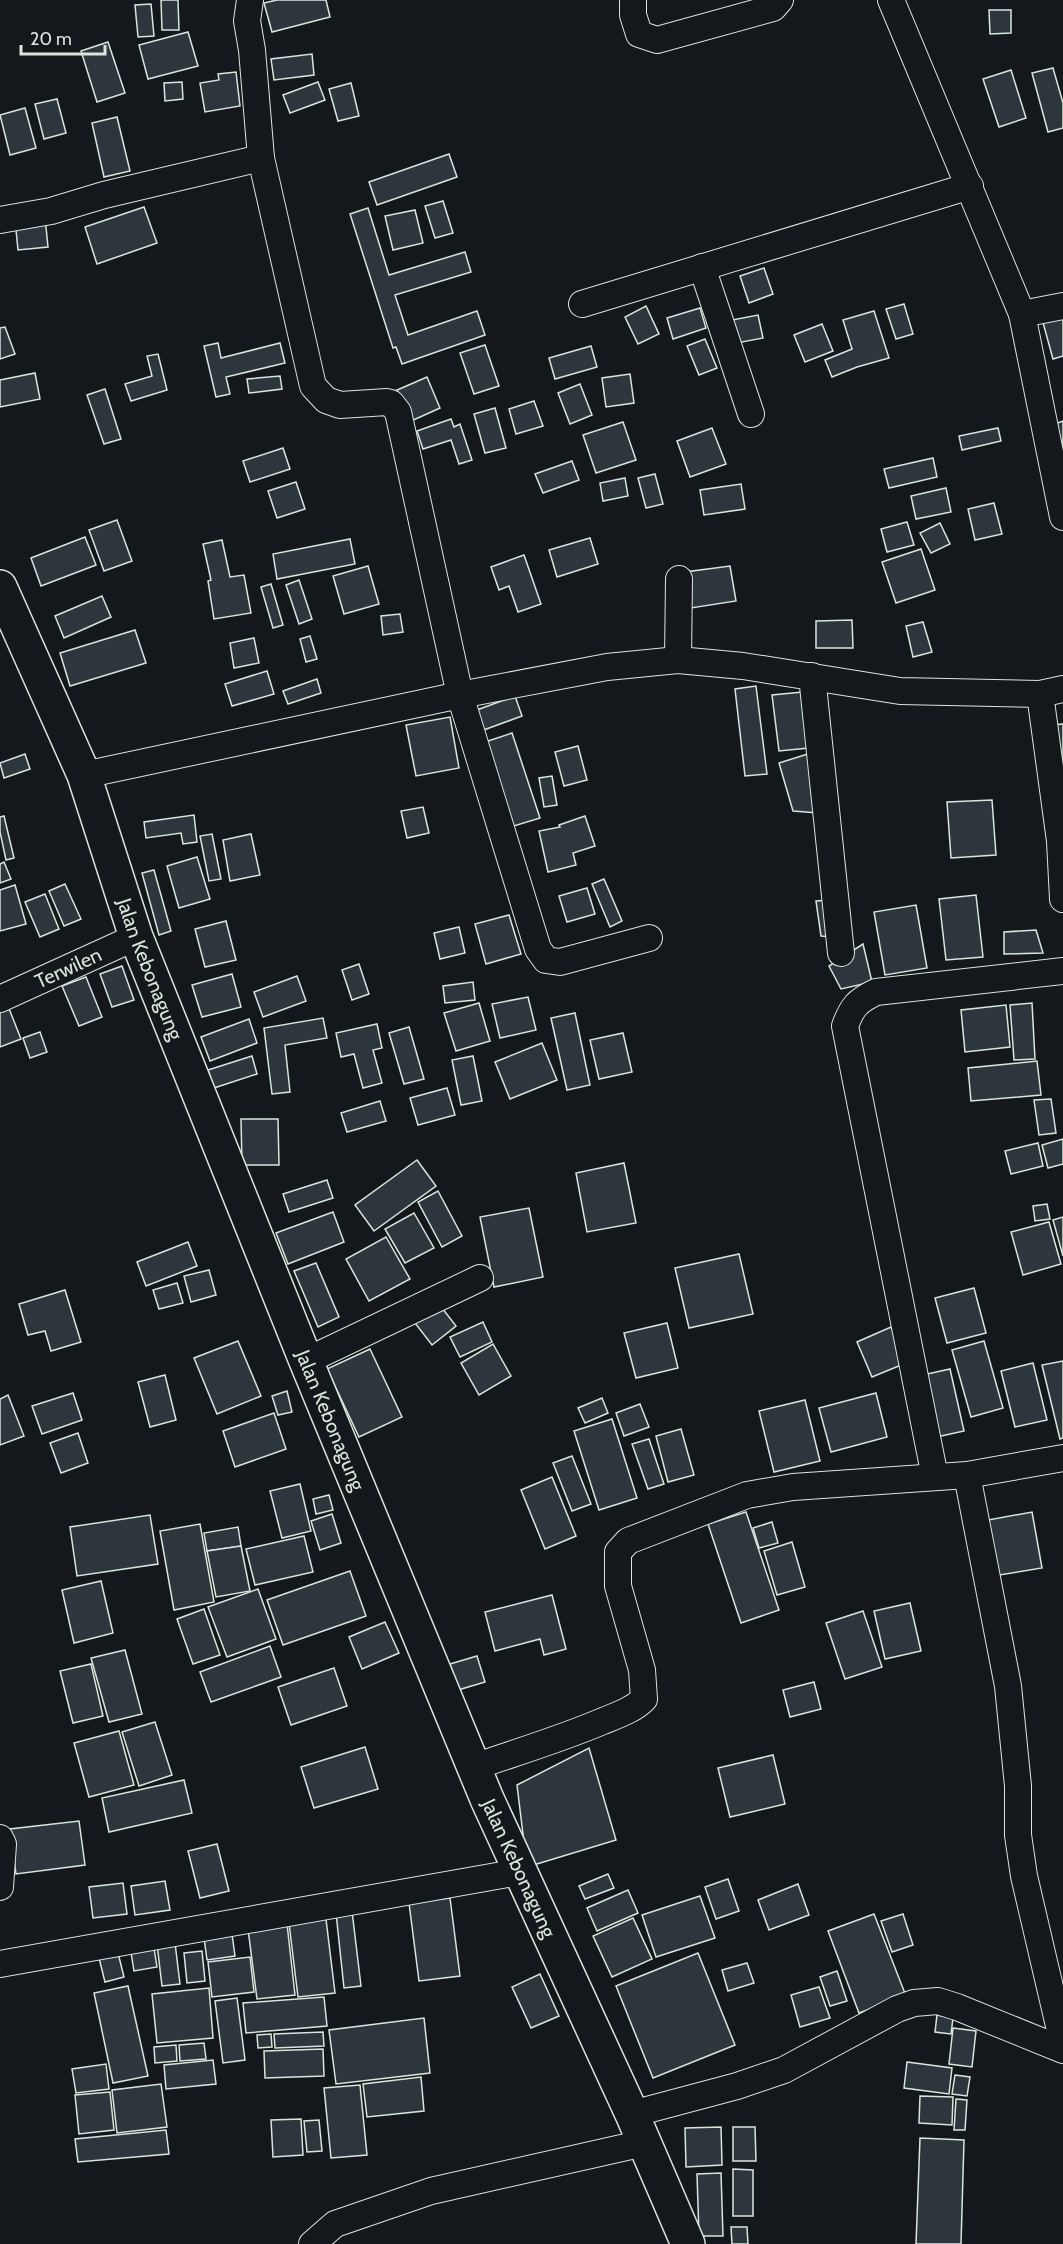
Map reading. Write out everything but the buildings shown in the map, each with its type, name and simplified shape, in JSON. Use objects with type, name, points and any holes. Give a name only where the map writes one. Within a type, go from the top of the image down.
[{"type":"main road","name":"Jalan Kebonagung","points":[[0,587],[84,775],[136,937],[306,1361],[474,1767],[519,1872],[638,2129],[688,2244]]},
{"type":"street","points":[[250,0],[247,21],[252,50],[261,158],[314,386],[326,400],[340,405],[387,402],[391,403],[398,412],[460,695],[541,955],[546,960],[560,962],[650,938]]},
{"type":"street","points":[[633,0],[633,15],[639,34],[657,40],[773,8],[780,0]]},
{"type":"street","points":[[891,0],[1022,314],[1063,517]]},
{"type":"street","points":[[0,220],[51,211],[104,195],[261,158]]},
{"type":"street","points":[[582,304],[970,186]]},
{"type":"street","points":[[702,267],[751,414]]},
{"type":"street","points":[[1022,314],[1063,306]]},
{"type":"street","points":[[678,660],[679,579]]},
{"type":"street","points":[[84,775],[460,695],[607,667],[678,660],[812,676],[900,691],[1052,692],[1063,899]]},
{"type":"street","points":[[812,676],[841,953]]},
{"type":"street","name":"Terwilen","points":[[0,999],[136,937]]},
{"type":"street","points":[[935,1477],[845,1026],[850,1012],[861,999],[876,992],[1063,971]]},
{"type":"street","points":[[306,1361],[480,1278]]},
{"type":"street","points":[[474,1767],[578,1732],[635,1707],[644,1698],[642,1670],[617,1576],[618,1552],[628,1541],[747,1495],[793,1488],[967,1475],[1063,1458]]},
{"type":"street","points":[[967,1475],[1008,1686],[1018,1786],[1017,1835],[1024,1876],[1063,2043]]},
{"type":"street","points":[[0,1838],[3,1844],[0,1887]]},
{"type":"street","points":[[0,1964],[519,1872]]},
{"type":"street","points":[[312,2244],[335,2224],[422,2194],[638,2129],[737,2086],[784,2070],[897,2009],[914,2003],[938,2001],[1063,2050]]}]
